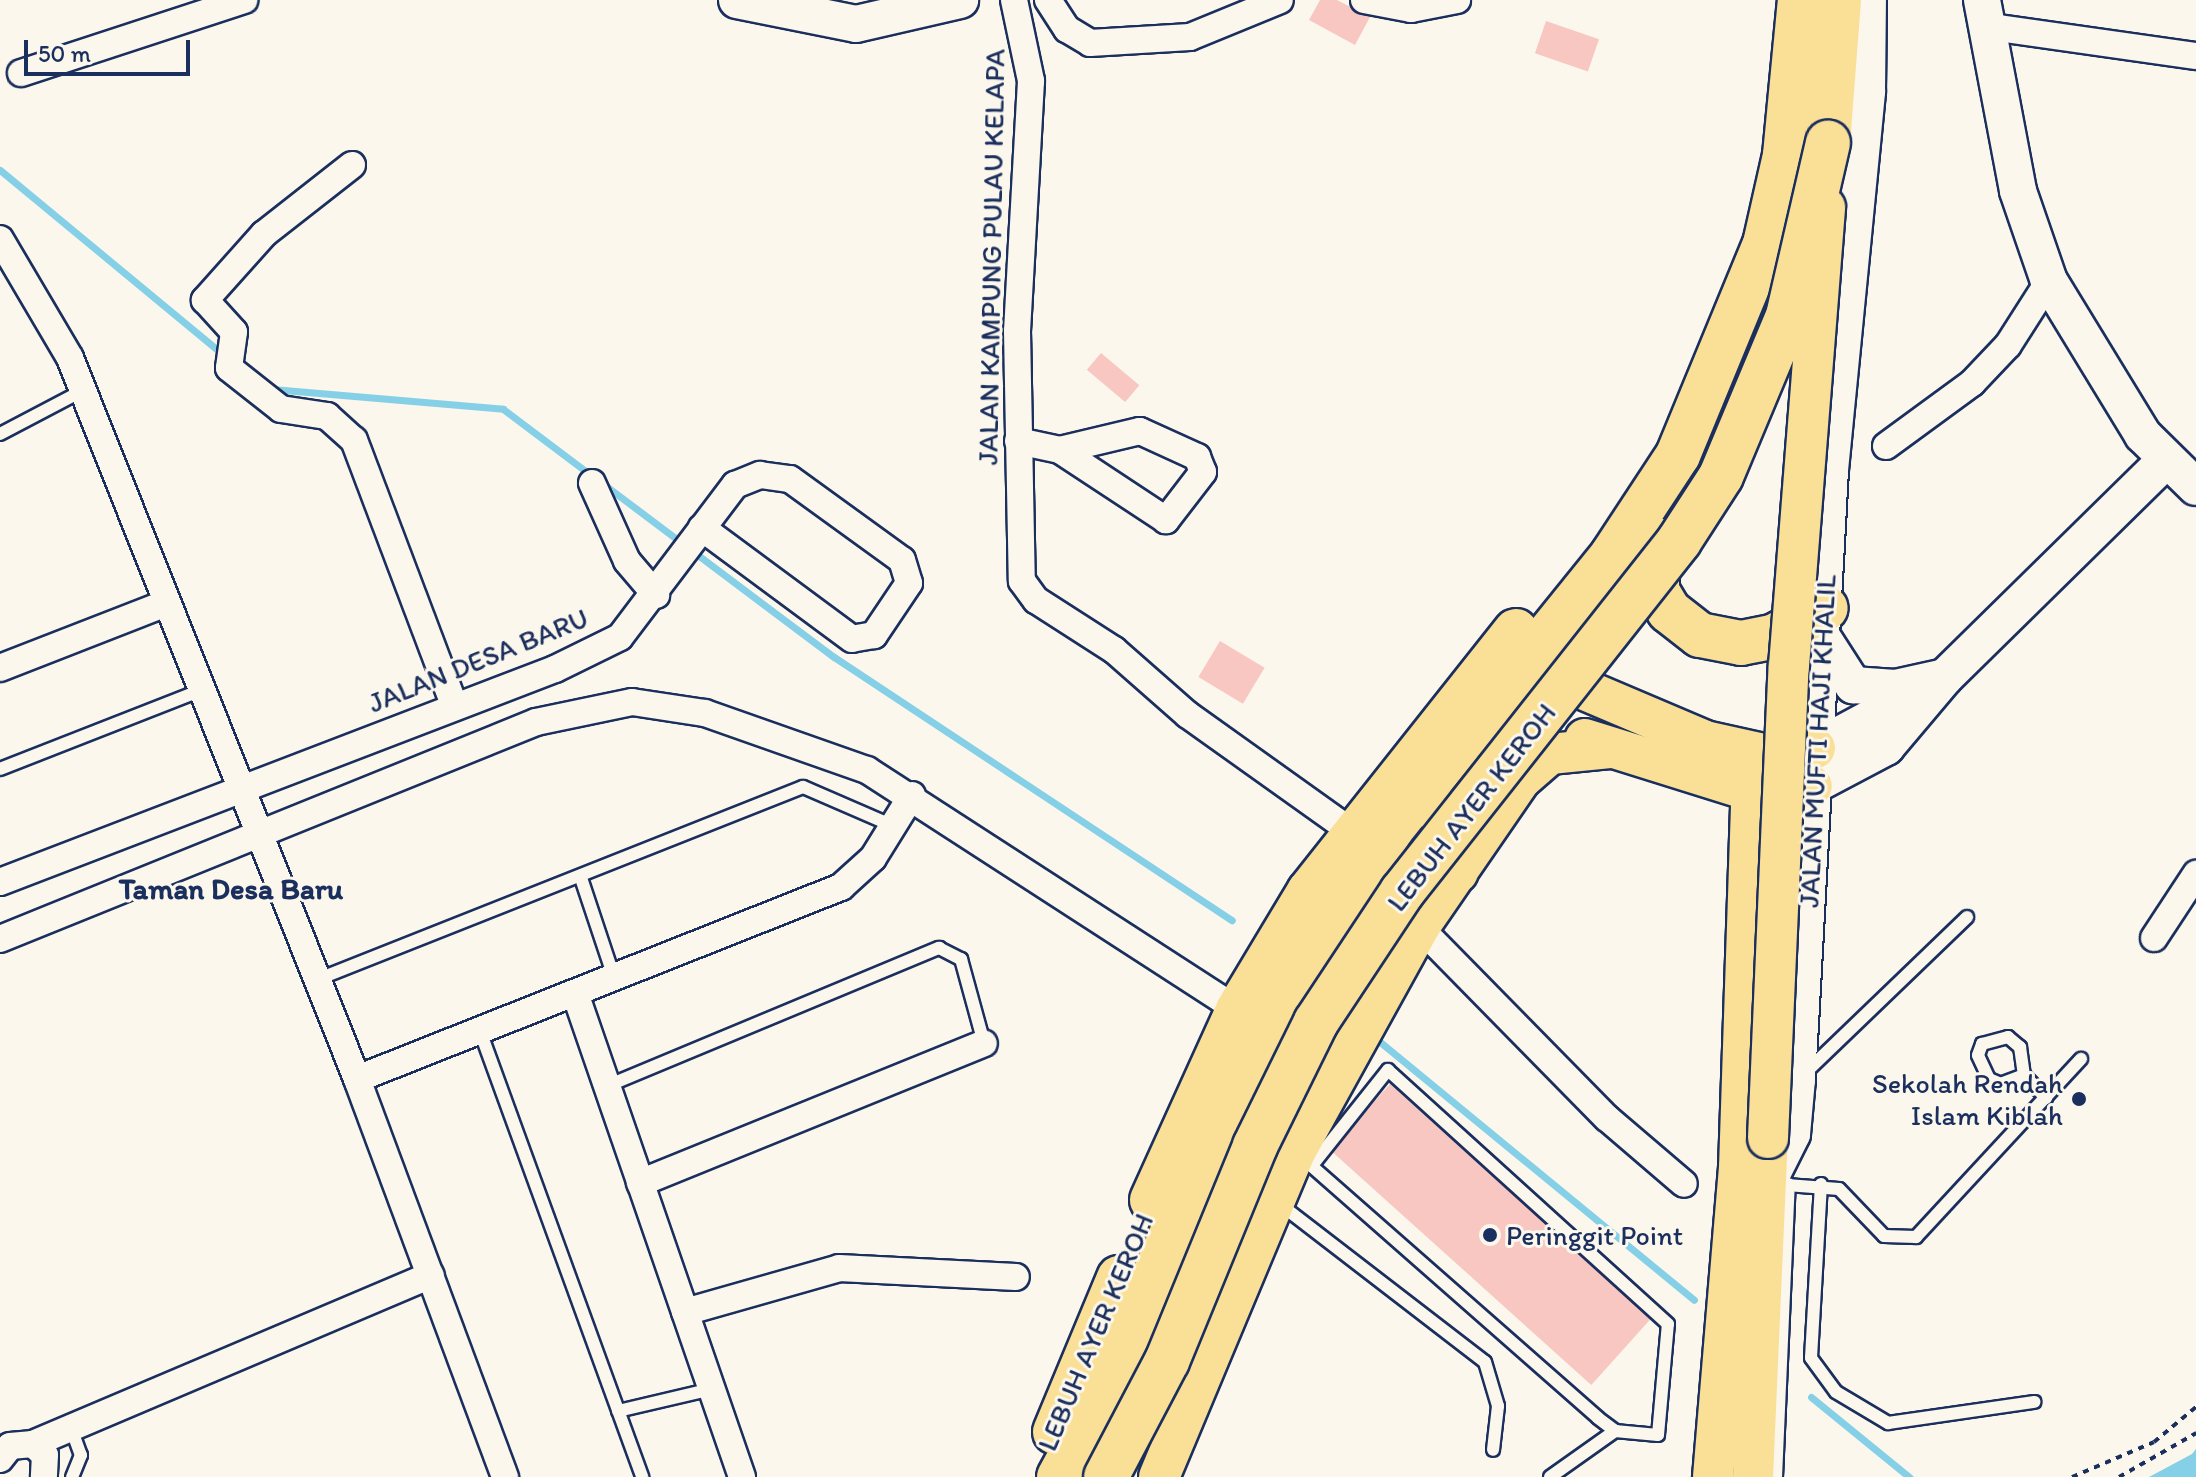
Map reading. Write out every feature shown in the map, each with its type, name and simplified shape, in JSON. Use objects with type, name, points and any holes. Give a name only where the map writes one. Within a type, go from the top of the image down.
[{"type":"highway","points":[[1800,0],[1785,155],[1745,301],[1698,399],[1678,455],[1652,568],[1669,611],[1700,635],[1741,643],[1825,624]]},
{"type":"highway","name":"LEBUH AYER KEROH","points":[[1106,1477],[1167,1361],[1255,1146],[1316,1022],[1402,892],[1679,541],[1721,476],[1788,316],[1828,143],[1839,0]]},
{"type":"highway","name":"LEBUH AYER KEROH","points":[[1032,1477],[1238,1010],[1605,527],[1698,399]]},
{"type":"highway","points":[[1059,1477],[1111,1382],[1248,1066],[1373,830],[1495,703],[1527,665],[1678,455]]},
{"type":"highway","points":[[1373,830],[1419,810],[1445,810],[1464,834],[1456,871]]},
{"type":"main road","points":[[737,0],[856,24],[960,0]]},
{"type":"main road","name":"JALAN MUFTI HAJI KHALIL","points":[[1753,1477],[1778,1184],[1792,1134],[1797,1079],[1825,624],[1839,325],[1867,91],[1868,0]]},
{"type":"main road","points":[[1983,13],[2018,191],[2049,281],[2120,402],[2166,460],[2196,487]]},
{"type":"main road","points":[[1778,1184],[1768,1138],[1789,666],[1828,143]]},
{"type":"main road","points":[[1495,703],[1610,748],[1752,772],[1814,767],[1886,747],[1945,677],[2166,460]]},
{"type":"main road","points":[[1825,624],[1841,675],[1862,688],[1945,677]]},
{"type":"main road","points":[[1527,665],[1752,772]]},
{"type":"main road","points":[[1159,1477],[1275,1201],[1304,1158],[1419,927],[1520,780],[1550,754],[1610,748]]},
{"type":"main road","points":[[1713,1477],[1739,1168],[1752,772]]},
{"type":"street","points":[[21,73],[244,0]]},
{"type":"street","name":"JALAN KAMPUNG PULAU KELAPA","points":[[1014,0],[1031,81],[1018,441],[1021,568],[1036,600],[1114,650],[1188,715],[1373,830]]},
{"type":"street","points":[[1048,0],[1067,29],[1090,43],[1190,37],[1280,0]]},
{"type":"street","points":[[1364,0],[1411,9],[1457,0]]},
{"type":"street","points":[[1983,13],[2196,56]]},
{"type":"street","points":[[352,165],[264,234],[205,293],[231,352],[281,409],[327,416],[354,440],[454,704]]},
{"type":"street","points":[[0,239],[64,347],[82,391],[357,1079],[431,1275],[500,1475]]},
{"type":"street","points":[[1886,446],[1972,383],[2008,345],[2049,281]]},
{"type":"street","points":[[1018,441],[1060,450],[1166,520],[1203,472],[1197,457],[1140,431],[1060,450]]},
{"type":"street","name":"JALAN DESA BARU","points":[[0,882],[454,704],[555,669],[620,637],[656,595],[700,532],[735,485],[777,473],[902,560],[909,583],[874,635],[852,639],[700,532]]},
{"type":"street","points":[[592,483],[627,561],[656,595]]},
{"type":"street","points":[[0,668],[167,603]]},
{"type":"street","points":[[555,669],[571,710]]},
{"type":"street","points":[[0,939],[571,710],[632,702],[705,713],[826,751],[912,795],[1238,1010]]},
{"type":"street","points":[[357,1079],[841,887],[873,858],[912,795]]},
{"type":"street","points":[[2154,938],[2196,874]]},
{"type":"street","points":[[1419,927],[1607,1118],[1684,1184]]},
{"type":"street","points":[[575,993],[742,1477]]},
{"type":"street","points":[[640,1183],[984,1043]]},
{"type":"street","points":[[685,1312],[839,1268],[1016,1277]]},
{"type":"street","points":[[0,1459],[10,1446],[33,1444],[431,1275]]},
{"type":"street","points":[[33,1444],[45,1455],[44,1477]]},
{"type":"street","points":[[0,1471],[2,1477]]},
{"type":"lane","points":[[0,434],[82,391]]},
{"type":"lane","points":[[0,769],[202,690]]},
{"type":"lane","points":[[316,980],[581,878],[803,787],[893,826]]},
{"type":"lane","points":[[581,878],[614,977]]},
{"type":"lane","points":[[1797,1079],[1967,917]]},
{"type":"lane","points":[[607,1086],[939,948],[961,959],[984,1043]]},
{"type":"lane","points":[[480,1031],[642,1477]]},
{"type":"lane","points":[[1776,1477],[1778,1184],[1821,1184],[1839,1189],[1884,1236],[1916,1237],[2081,1059]]},
{"type":"lane","points":[[1388,1070],[1668,1324],[1658,1435],[1615,1431],[1304,1158],[1388,1070]]},
{"type":"lane","points":[[2024,1075],[2046,1098]]},
{"type":"lane","points":[[1821,1184],[1811,1358],[1836,1392],[1888,1423],[2034,1402]]},
{"type":"lane","points":[[1275,1201],[1485,1362],[1498,1406],[1493,1450]]},
{"type":"lane","points":[[618,1411],[712,1389]]},
{"type":"lane","points":[[71,1428],[81,1455],[72,1477]]},
{"type":"lane","points":[[1550,1477],[1615,1431]]},
{"type":"path","points":[[2072,1477],[2154,1442],[2196,1407]]},
{"type":"path","points":[[2119,1477],[2196,1433]]},
{"type":"water","points":[[2196,1449],[2196,1477],[2149,1477],[2192,1454]]},
{"type":"building","points":[[1320,0],[1337,0],[1370,17],[1355,45],[1309,20]]},
{"type":"building","points":[[1546,21],[1599,39],[1588,71],[1535,53]]},
{"type":"building","points":[[1101,353],[1139,385],[1125,402],[1087,370]]},
{"type":"building","points":[[1220,641],[1265,668],[1243,704],[1198,677]]},
{"type":"building","name":"Peringgit Point","points":[[1390,1084],[1651,1319],[1591,1385],[1330,1150]]},
{"type":"waterway","points":[[0,170],[224,355]]},
{"type":"waterway","points":[[272,389],[503,409],[592,476]]},
{"type":"waterway","points":[[602,483],[834,657],[1232,920]]},
{"type":"waterway","points":[[1374,1037],[1694,1300]]},
{"type":"waterway","points":[[1811,1397],[1909,1477]]},
{"type":"place","name":"Sekolah Rendah Islam Kiblah","points":[[2079,1099]]},
{"type":"place","name":"Peringgit Point","points":[[1490,1235]]},
{"type":"district","name":"Taman Desa Baru","points":[[231,889]]}]
